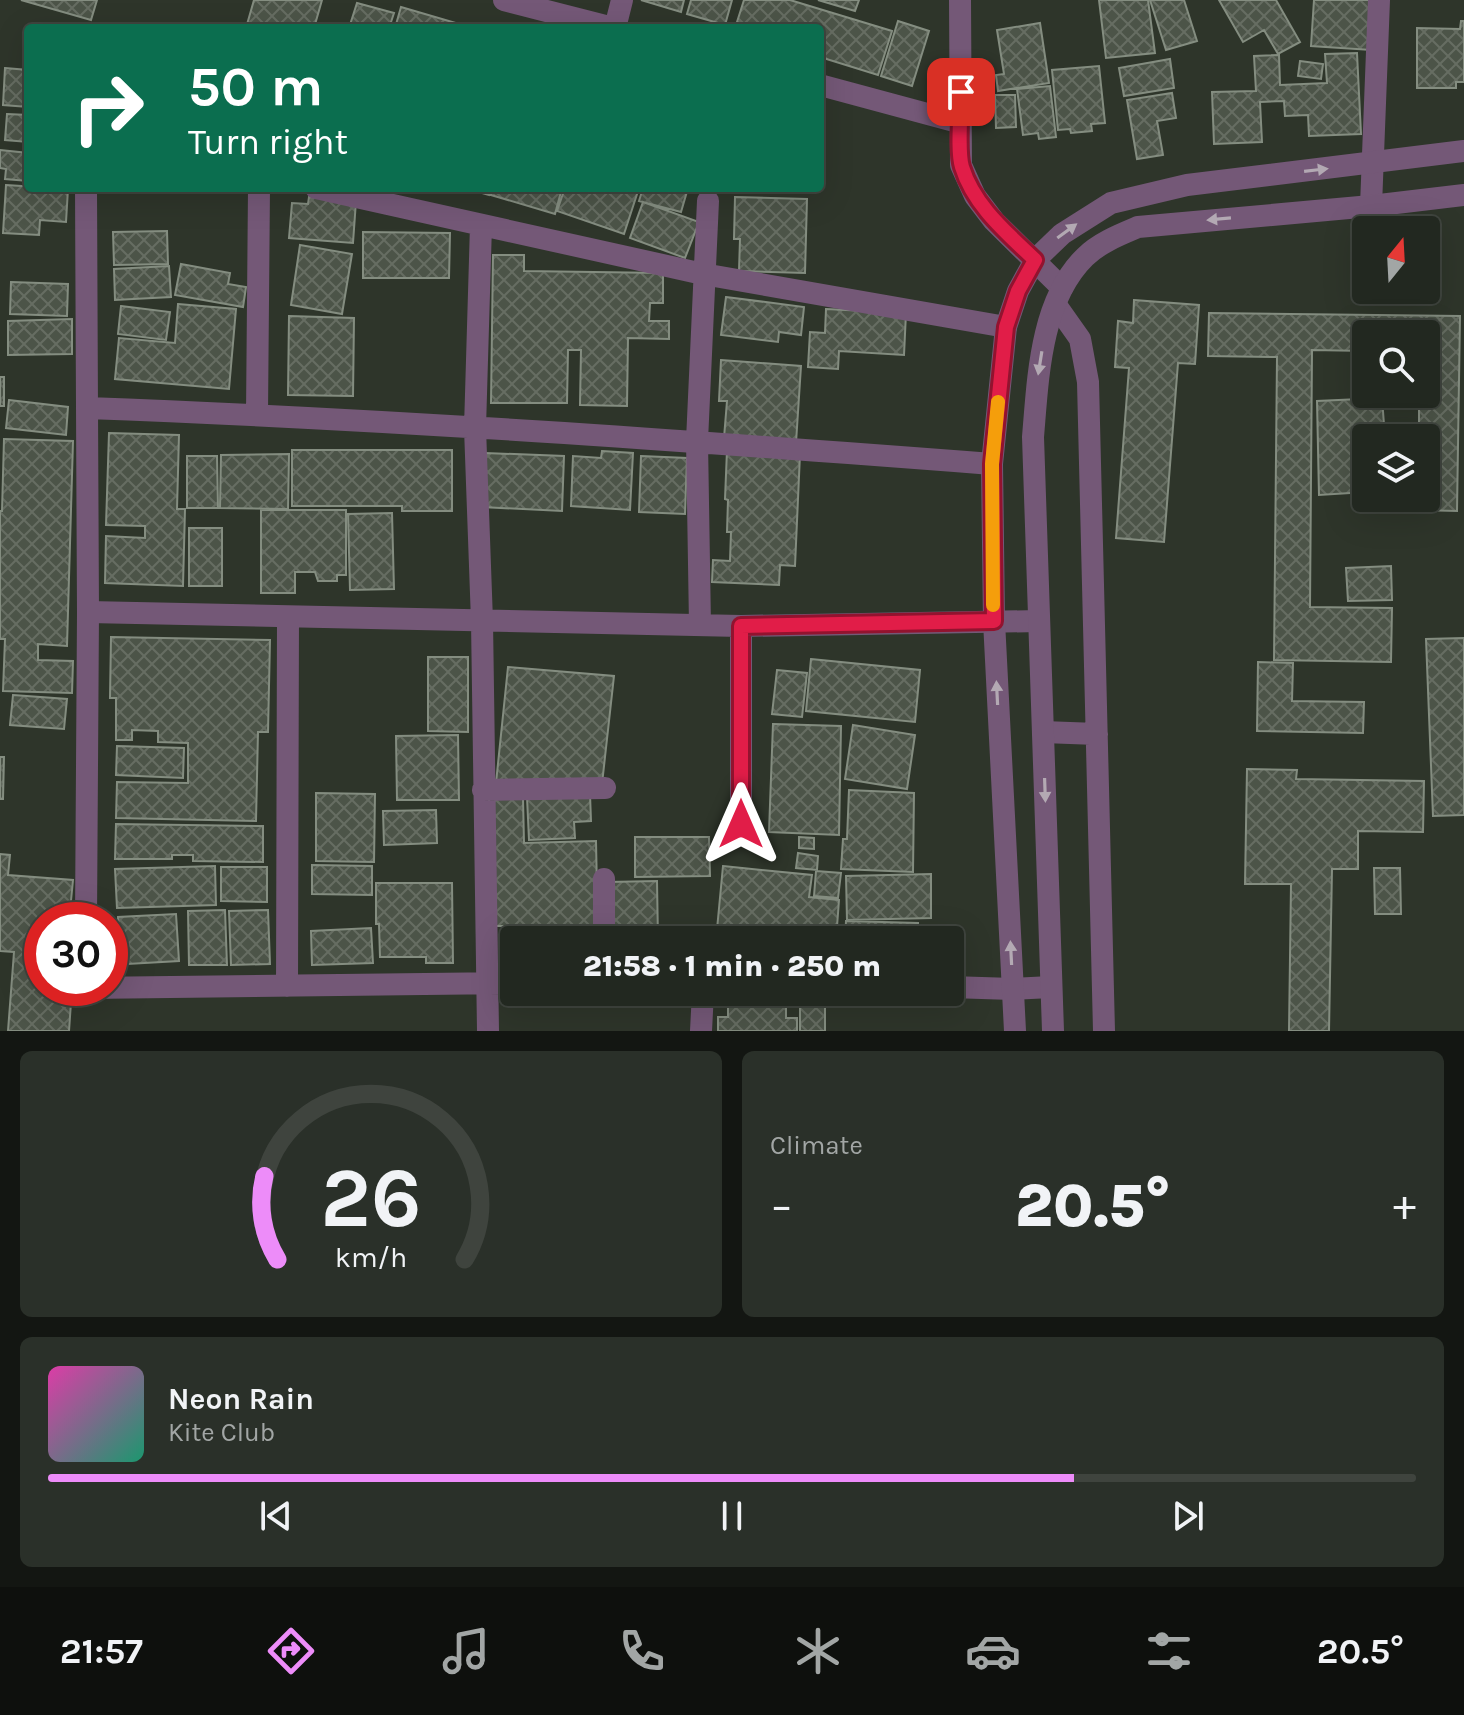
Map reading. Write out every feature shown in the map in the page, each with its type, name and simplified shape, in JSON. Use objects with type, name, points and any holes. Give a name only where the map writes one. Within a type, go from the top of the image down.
[{"type":"street","points":[[504,0],[598,24]]},
{"type":"street","points":[[615,24],[622,0]]},
{"type":"street","points":[[960,0],[961,165],[975,196],[994,221],[1035,260],[1059,296],[1080,339],[1088,382],[1104,1031]]},
{"type":"street","points":[[1371,206],[1379,0]]},
{"type":"street","points":[[824,86],[961,123]]},
{"type":"street","points":[[1015,1031],[994,621],[992,464],[1006,327],[1018,291],[1035,260],[1062,234],[1111,203],[1187,185],[1464,151]]},
{"type":"street","points":[[86,192],[86,902]]},
{"type":"street","points":[[257,414],[259,192]]},
{"type":"street","points":[[334,192],[703,274],[1006,327]]},
{"type":"street","points":[[1053,1031],[1033,437],[1037,382],[1045,336],[1059,296],[1084,257],[1112,238],[1138,227],[1464,195]]},
{"type":"street","points":[[700,625],[697,441],[708,201]]},
{"type":"street","points":[[481,225],[475,428],[482,621],[488,1031]]},
{"type":"street","points":[[87,408],[257,414],[697,441],[992,464]]},
{"type":"street","points":[[88,612],[741,626],[1039,621]]},
{"type":"street","points":[[287,986],[288,617]]},
{"type":"street","points":[[741,626],[741,824]]},
{"type":"street","points":[[1043,732],[1097,734]]},
{"type":"street","points":[[483,790],[605,788]]},
{"type":"street","points":[[604,879],[604,926]]},
{"type":"street","points":[[128,988],[500,983]]},
{"type":"street","points":[[964,987],[1051,987]]},
{"type":"street","points":[[701,1031],[702,1006]]},
{"type":"building","points":[[21,0],[97,0],[91,20]]},
{"type":"building","points":[[254,0],[322,0],[315,24],[247,24]]},
{"type":"building","points":[[641,0],[684,0],[681,12]]},
{"type":"building","points":[[691,0],[732,0],[725,24],[687,14]]},
{"type":"building","points":[[744,0],[790,0],[892,31],[878,75],[824,58],[824,24],[737,22]]},
{"type":"building","points":[[818,0],[859,0],[855,11]]},
{"type":"building","points":[[1099,0],[1148,0],[1155,53],[1106,58]]},
{"type":"building","points":[[1150,0],[1184,0],[1197,41],[1166,50]]},
{"type":"building","points":[[1219,0],[1276,0],[1300,42],[1278,54],[1264,30],[1243,42]]},
{"type":"building","points":[[1314,0],[1374,0],[1371,50],[1311,46]]},
{"type":"building","points":[[357,3],[394,13],[390,24],[350,24]]},
{"type":"building","points":[[401,7],[459,24],[396,24]]},
{"type":"building","points":[[898,21],[929,31],[912,86],[881,76]]},
{"type":"building","points":[[1461,21],[1464,21],[1464,82],[1456,82],[1456,88],[1417,88],[1417,28],[1460,29]]},
{"type":"building","points":[[1040,23],[1049,83],[998,91],[996,75],[1004,74],[997,30]]},
{"type":"building","points":[[1357,53],[1361,134],[1309,136],[1308,115],[1285,116],[1284,101],[1260,102],[1262,142],[1214,144],[1212,92],[1256,91],[1254,56],[1279,55],[1280,85],[1327,83],[1325,54]]},
{"type":"building","points":[[1170,59],[1174,88],[1124,96],[1119,68]]},
{"type":"building","points":[[1300,61],[1323,64],[1321,79],[1298,76]]},
{"type":"building","points":[[1099,66],[1105,123],[1091,124],[1092,131],[1071,133],[1070,129],[1058,130],[1052,70]]},
{"type":"building","points":[[5,68],[24,70],[24,107],[3,105]]},
{"type":"building","points":[[1050,86],[1056,137],[1039,139],[1038,133],[1023,135],[1017,89]]},
{"type":"building","points":[[1172,93],[1176,118],[1157,121],[1163,155],[1137,159],[1127,100]]},
{"type":"building","points":[[995,95],[1015,95],[1016,127],[996,128]]},
{"type":"building","points":[[7,114],[24,115],[24,142],[5,140]]},
{"type":"building","points":[[0,150],[24,153],[24,181],[5,179],[6,169],[0,168]]},
{"type":"building","points":[[6,185],[24,186],[24,192],[68,192],[66,222],[40,220],[39,235],[3,233]]},
{"type":"building","points":[[492,192],[561,192],[555,214],[491,195]]},
{"type":"building","points":[[564,192],[638,192],[624,234],[557,211]]},
{"type":"building","points":[[642,192],[687,192],[681,212],[639,201]]},
{"type":"building","points":[[309,197],[356,201],[353,243],[289,238],[292,203],[308,204]]},
{"type":"building","points":[[735,197],[807,199],[805,273],[739,271],[740,239],[734,239]]},
{"type":"building","points":[[643,202],[699,222],[685,258],[630,238]]},
{"type":"building","points":[[167,231],[168,264],[114,265],[113,232]]},
{"type":"building","points":[[363,232],[450,233],[449,278],[363,278]]},
{"type":"building","points":[[300,245],[352,254],[342,314],[291,305]]},
{"type":"building","points":[[493,255],[524,255],[524,271],[663,273],[663,303],[650,303],[649,321],[669,321],[669,339],[628,338],[627,406],[580,405],[581,350],[568,350],[567,403],[491,403]]},
{"type":"building","points":[[181,264],[230,273],[228,284],[246,287],[243,307],[175,295]]},
{"type":"building","points":[[169,266],[171,297],[115,300],[114,269]]},
{"type":"building","points":[[11,282],[68,284],[67,316],[10,314]]},
{"type":"building","points":[[726,297],[804,307],[801,335],[779,332],[778,342],[721,335]]},
{"type":"building","points":[[1134,300],[1199,305],[1195,364],[1178,363],[1164,542],[1116,538],[1129,368],[1115,367],[1118,321],[1133,323]]},
{"type":"building","points":[[178,304],[236,309],[229,389],[115,379],[119,338],[175,343]]},
{"type":"building","points":[[121,306],[170,312],[166,340],[118,334]]},
{"type":"building","points":[[826,309],[906,313],[904,355],[839,351],[838,369],[808,367],[810,332],[825,333]]},
{"type":"building","points":[[1209,313],[1460,316],[1457,511],[1440,511],[1440,424],[1419,424],[1419,408],[1440,408],[1440,320],[1352,320],[1352,351],[1312,350],[1310,607],[1392,608],[1391,662],[1274,660],[1277,357],[1208,356]]},
{"type":"building","points":[[289,316],[354,318],[353,396],[288,395]]},
{"type":"building","points":[[72,319],[72,354],[8,355],[8,321]]},
{"type":"building","points":[[721,360],[801,366],[796,443],[724,438],[727,401],[719,401]]},
{"type":"building","points":[[0,377],[4,377],[4,406],[0,406]]},
{"type":"building","points":[[1352,399],[1352,408],[1383,408],[1384,424],[1352,424],[1352,493],[1319,495],[1317,401]]},
{"type":"building","points":[[9,400],[68,407],[66,435],[6,428]]},
{"type":"building","points":[[109,433],[179,435],[177,509],[185,509],[183,586],[105,583],[106,536],[145,538],[145,526],[106,525]]},
{"type":"building","points":[[4,439],[73,441],[67,646],[38,644],[38,660],[73,661],[72,693],[3,691],[5,639],[0,639],[0,511]]},
{"type":"building","points":[[292,450],[452,450],[452,511],[402,511],[402,506],[292,506]]},
{"type":"building","points":[[727,450],[800,454],[795,566],[780,565],[779,585],[712,582],[713,560],[730,561],[731,532],[727,532],[728,500],[725,499]]},
{"type":"building","points":[[602,451],[633,453],[630,510],[571,506],[573,456],[601,458]]},
{"type":"building","points":[[485,453],[564,456],[562,511],[482,507]]},
{"type":"building","points":[[289,454],[288,509],[220,508],[221,455]]},
{"type":"building","points":[[187,456],[217,456],[218,508],[187,508]]},
{"type":"building","points":[[641,456],[687,458],[685,514],[639,512]]},
{"type":"building","points":[[261,510],[346,510],[346,575],[337,575],[337,581],[318,581],[315,572],[295,572],[295,593],[261,593]]},
{"type":"building","points":[[392,513],[394,589],[350,590],[348,514]]},
{"type":"building","points":[[189,528],[222,528],[222,586],[189,586]]},
{"type":"building","points":[[1391,566],[1392,600],[1348,601],[1346,568]]},
{"type":"building","points":[[111,637],[270,640],[268,732],[258,732],[256,821],[116,818],[117,782],[188,783],[188,743],[158,742],[158,731],[132,730],[132,740],[116,740],[116,698],[110,698]]},
{"type":"building","points":[[1464,638],[1464,815],[1433,816],[1426,639]]},
{"type":"building","points":[[428,657],[468,657],[468,732],[428,731]]},
{"type":"building","points":[[811,659],[920,670],[915,722],[806,711]]},
{"type":"building","points":[[1258,662],[1293,663],[1292,701],[1364,702],[1363,733],[1257,731]]},
{"type":"building","points":[[508,667],[614,676],[602,784],[496,783]]},
{"type":"building","points":[[777,670],[807,673],[802,717],[772,714]]},
{"type":"building","points":[[13,695],[67,699],[64,729],[10,725]]},
{"type":"building","points":[[773,724],[841,726],[839,835],[769,832]]},
{"type":"building","points":[[853,725],[915,735],[907,789],[845,779]]},
{"type":"building","points":[[458,735],[459,800],[397,800],[396,736]]},
{"type":"building","points":[[117,746],[184,748],[183,778],[116,775]]},
{"type":"building","points":[[0,757],[4,757],[3,799],[0,799]]},
{"type":"building","points":[[1247,769],[1297,770],[1296,779],[1424,781],[1423,832],[1358,831],[1358,869],[1332,869],[1329,1031],[1289,1031],[1291,884],[1245,884]]},
{"type":"building","points":[[849,790],[914,793],[913,872],[841,869],[843,839],[847,839]]},
{"type":"building","points":[[316,793],[375,794],[374,862],[316,861]]},
{"type":"building","points":[[590,794],[591,821],[574,822],[575,838],[529,840],[527,797]]},
{"type":"building","points":[[523,798],[524,843],[596,841],[598,926],[492,926],[489,799]]},
{"type":"building","points":[[436,810],[437,843],[384,845],[383,811]]},
{"type":"building","points":[[116,824],[263,826],[263,862],[193,861],[193,855],[172,855],[172,859],[115,859]]},
{"type":"building","points":[[635,837],[709,837],[710,876],[635,877]]},
{"type":"building","points":[[799,837],[814,838],[814,849],[799,848]]},
{"type":"building","points":[[798,853],[818,856],[817,870],[796,868]]},
{"type":"building","points":[[0,854],[10,855],[8,875],[73,880],[71,902],[24,902],[24,1006],[71,1006],[69,1031],[8,1031],[14,952],[0,951]]},
{"type":"building","points":[[312,865],[372,866],[372,895],[312,894]]},
{"type":"building","points":[[215,866],[216,905],[128,908],[128,902],[117,902],[115,869]]},
{"type":"building","points":[[723,866],[812,875],[809,897],[839,900],[837,926],[717,926]]},
{"type":"building","points":[[221,867],[267,867],[267,902],[221,901]]},
{"type":"building","points":[[1374,868],[1400,868],[1401,914],[1375,914]]},
{"type":"building","points":[[816,871],[841,873],[838,898],[814,896]]},
{"type":"building","points":[[931,874],[931,918],[847,920],[846,876]]},
{"type":"building","points":[[657,881],[658,926],[609,926],[608,882]]},
{"type":"building","points":[[376,883],[452,883],[453,963],[426,963],[426,957],[380,957]]},
{"type":"building","points":[[225,910],[227,965],[189,965],[188,911]]},
{"type":"building","points":[[268,910],[270,964],[231,965],[229,911]]},
{"type":"building","points":[[176,914],[179,961],[128,964],[128,916]]},
{"type":"building","points":[[846,921],[918,923],[918,926],[846,926]]},
{"type":"building","points":[[371,928],[373,963],[312,965],[311,931]]},
{"type":"building","points":[[728,1006],[786,1006],[786,1018],[797,1018],[797,1031],[718,1031],[718,1017],[728,1017]]},
{"type":"building","points":[[800,1007],[825,1007],[825,1031],[800,1031]]},
{"type":"slow traffic","points":[[993,605],[992,464],[998,402]]},
{"type":"route","points":[[741,824],[741,626],[994,621],[992,464],[1006,327],[1018,291],[1035,260],[994,221],[975,196],[961,165],[961,92]]}]
